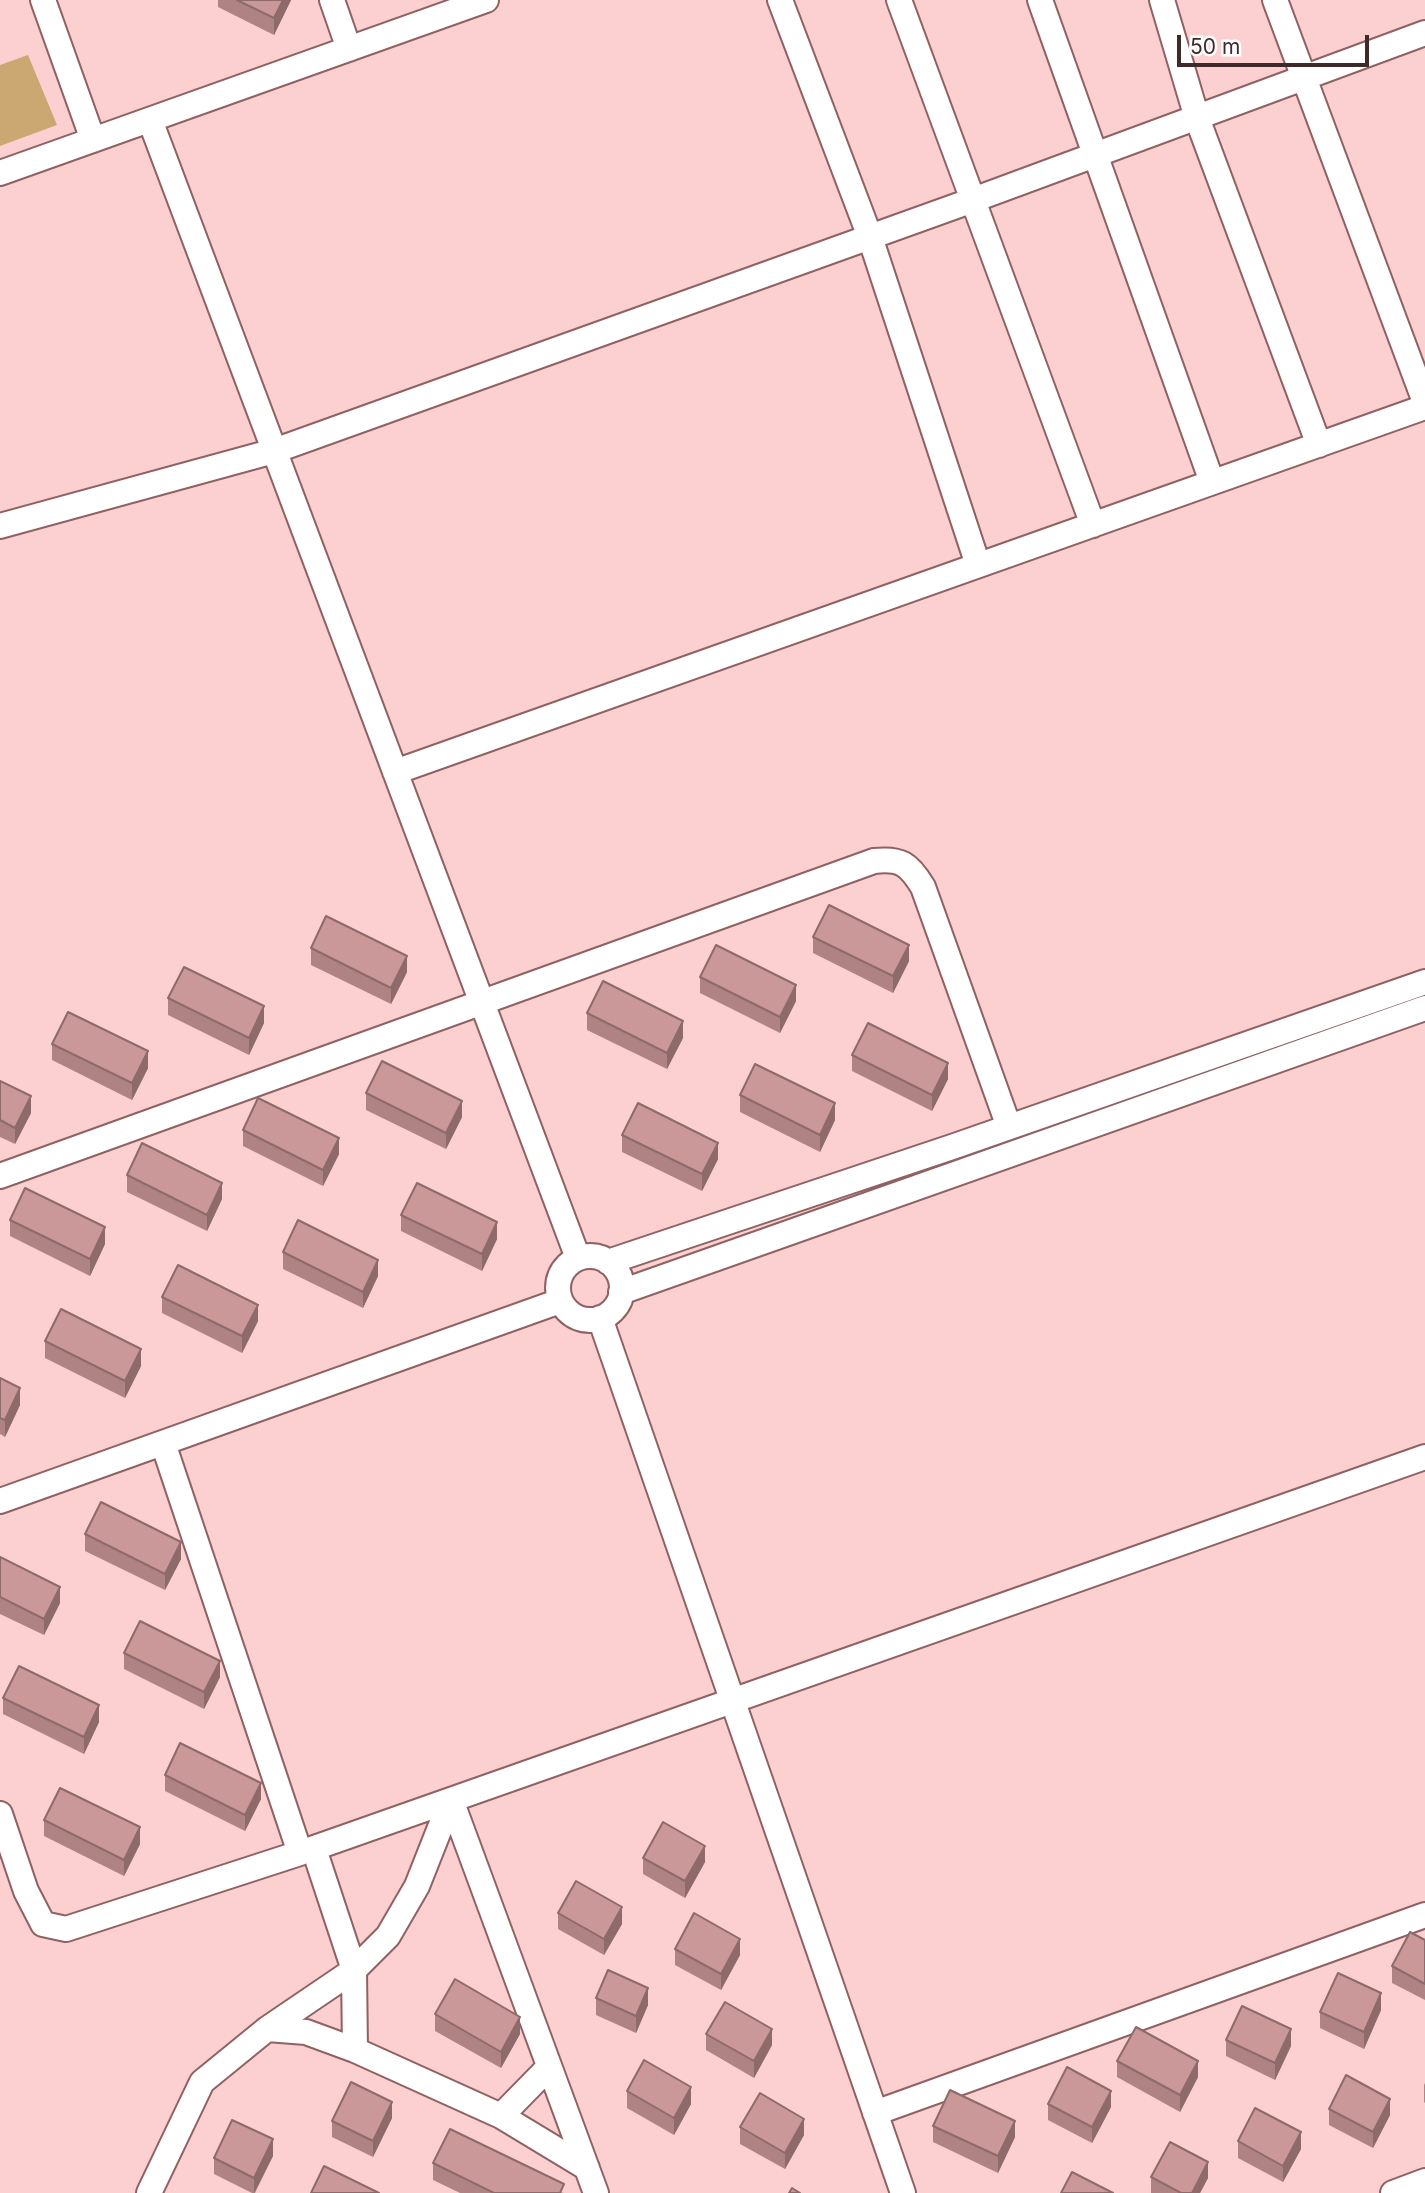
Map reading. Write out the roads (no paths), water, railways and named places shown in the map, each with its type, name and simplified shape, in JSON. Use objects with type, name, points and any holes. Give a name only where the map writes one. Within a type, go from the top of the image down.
[{"type":"street","points":[[43,0],[93,140]]},
{"type":"street","points":[[332,0],[349,49]]},
{"type":"street","points":[[0,173],[486,0]]},
{"type":"street","points":[[779,0],[870,237],[978,565]]},
{"type":"street","points":[[899,0],[1093,525]]},
{"type":"street","points":[[1040,0],[1212,482]]},
{"type":"street","points":[[1162,0],[1197,118],[1319,445]]},
{"type":"street","points":[[395,772],[1319,445],[1425,404],[1275,0]]},
{"type":"street","points":[[0,526],[274,451],[1097,155],[1302,76],[1425,33]]},
{"type":"street","points":[[150,120],[578,1258]]},
{"type":"street","points":[[0,1175],[874,861],[893,859],[912,869],[923,887],[1009,1127]]},
{"type":"street","points":[[608,1262],[1009,1127],[1425,982]]},
{"type":"street","points":[[621,1292],[1425,1008]]},
{"type":"street","points":[[601,1256],[608,1262],[616,1267],[623,1284],[619,1303],[606,1316],[588,1321],[571,1314],[560,1301],[558,1281],[566,1265],[578,1258],[601,1256]]},
{"type":"street","points":[[0,1501],[560,1301]]},
{"type":"street","points":[[600,1318],[903,2193]]},
{"type":"street","points":[[163,1443],[307,1851],[354,1970],[355,2050]]},
{"type":"street","points":[[0,1814],[26,1891],[43,1924],[66,1929],[307,1851],[1425,1457]]},
{"type":"street","points":[[149,2193],[202,2082],[267,2029],[354,1970],[388,1936],[411,1896],[451,1800]]},
{"type":"street","points":[[451,1800],[596,2193]]},
{"type":"street","points":[[875,2113],[1425,1915]]},
{"type":"street","points":[[267,2029],[306,2032],[355,2050],[501,2116],[587,2168]]},
{"type":"street","points":[[501,2116],[550,2067]]},
{"type":"street","points":[[1393,2193],[1425,2181]]}]
